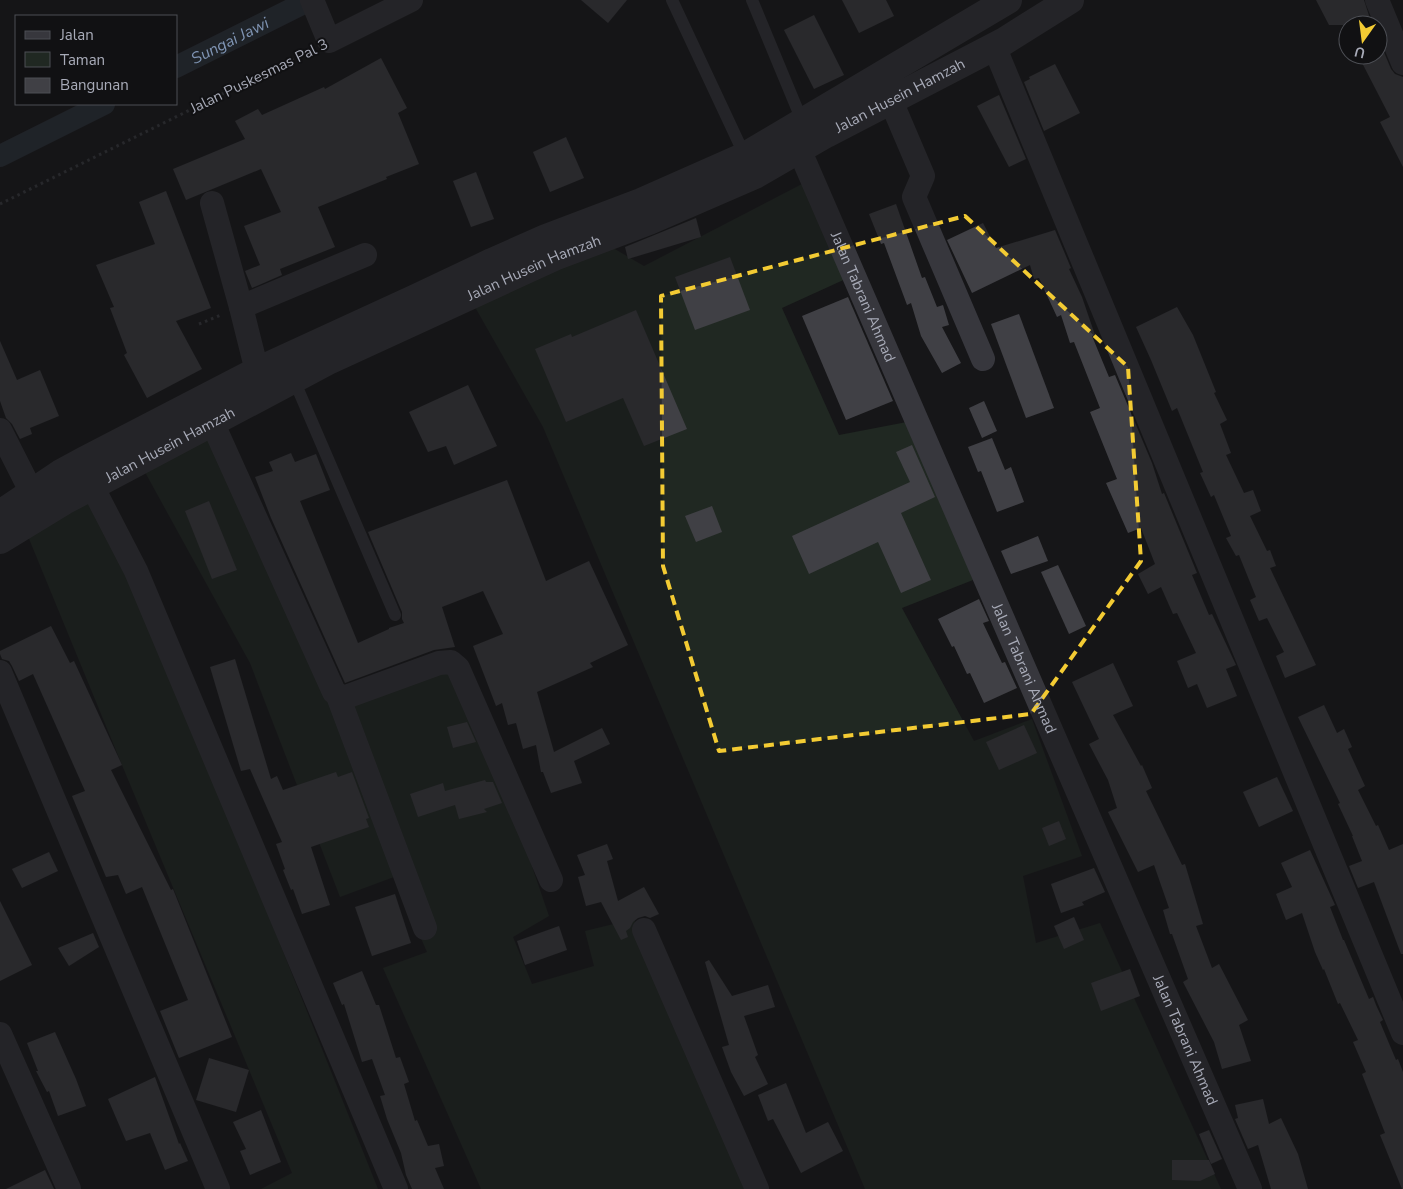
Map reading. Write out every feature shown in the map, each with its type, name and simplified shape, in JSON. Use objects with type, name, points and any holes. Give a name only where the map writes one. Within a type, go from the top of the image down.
[{"type":"street","points":[[312,0],[326,34]]},
{"type":"street","name":"Jalan Puskesmas Pal 3","points":[[326,34],[411,0]]},
{"type":"street","name":"Jalan Husein Hamzah","points":[[0,514],[85,460],[207,411],[294,380],[330,360],[554,257],[649,221],[755,175],[801,136],[824,109],[1008,0]]},
{"type":"street","name":"Jalan Husein Hamzah","points":[[0,540],[92,486],[207,411],[257,371],[546,238],[641,202],[745,156],[891,101],[994,46],[1070,0]]},
{"type":"street","points":[[1377,0],[1403,63]]},
{"type":"street","points":[[994,46],[1403,1034]]},
{"type":"street","points":[[891,101],[923,176],[914,197],[983,358]]},
{"type":"street","name":"Jalan Tabrani Ahmad","points":[[801,136],[1250,1189]]},
{"type":"street","points":[[212,203],[257,371]]},
{"type":"street","points":[[241,307],[365,256]]},
{"type":"street","points":[[207,411],[330,683],[338,696],[425,928]]},
{"type":"street","points":[[0,430],[32,493]]},
{"type":"street","points":[[92,486],[136,571],[396,1189]]},
{"type":"street","points":[[338,696],[343,698],[439,663],[451,662],[458,668],[551,880]]},
{"type":"street","points":[[0,672],[218,1189]]},
{"type":"street","points":[[644,930],[757,1189]]},
{"type":"street","points":[[0,1034],[68,1189]]},
{"type":"lane","points":[[672,0],[745,156]]},
{"type":"lane","points":[[752,0],[801,136]]},
{"type":"lane","points":[[294,380],[395,615]]},
{"type":"path","name":"Jalan Puskesmas Pal 3","points":[[0,204],[326,34]]},
{"type":"highlighted area","points":[[965,216],[1128,367],[1141,561],[1031,714],[719,751],[663,566],[661,296]]},
{"type":"green space","points":[[802,184],[850,277],[782,308],[839,435],[912,421],[973,580],[902,608],[974,741],[1032,719],[1082,856],[1023,876],[1036,943],[1100,923],[1221,1189],[865,1189],[543,427],[471,300],[613,248],[644,266]]},
{"type":"green space","points":[[202,404],[336,704],[458,668],[489,741],[549,916],[513,937],[532,984],[594,966],[585,931],[634,919],[750,1189],[481,1189],[383,968],[427,952],[394,877],[340,897],[250,663],[129,443]]},
{"type":"green space","points":[[97,486],[378,1189],[261,1189],[292,1173],[25,529]]},
{"type":"building","points":[[581,0],[627,0],[608,23]]},
{"type":"building","points":[[842,0],[886,0],[894,16],[859,33]]},
{"type":"building","points":[[1316,0],[1364,0],[1369,15],[1338,15],[1338,25],[1329,25]]},
{"type":"building","points":[[814,15],[844,75],[814,89],[784,30]]},
{"type":"building","points":[[381,58],[407,108],[398,113],[419,164],[318,207],[335,247],[280,269],[282,275],[252,288],[245,271],[260,265],[244,226],[281,212],[261,169],[186,200],[173,169],[245,139],[235,121],[258,109],[262,115],[324,87],[325,89]]},
{"type":"building","points":[[1388,62],[1395,74],[1403,77],[1403,167],[1380,122],[1390,117],[1363,65],[1388,65]]},
{"type":"building","points":[[1055,64],[1080,113],[1044,131],[1024,82],[1030,79],[1029,77]]},
{"type":"building","points":[[999,95],[1026,159],[1009,167],[977,106]]},
{"type":"building","points":[[566,137],[584,178],[550,192],[533,152]]},
{"type":"building","points":[[476,172],[494,219],[471,227],[453,181]]},
{"type":"building","points":[[166,191],[211,308],[176,321],[202,369],[147,398],[124,355],[127,353],[110,308],[114,307],[96,265],[155,244],[139,202]]},
{"type":"building","points":[[896,204],[922,278],[925,277],[937,307],[943,305],[949,325],[942,327],[961,363],[942,373],[921,336],[911,303],[907,305],[884,243],[881,244],[869,214]]},
{"type":"building","points":[[696,218],[701,237],[628,259],[625,247]]},
{"type":"building","points":[[983,223],[996,248],[1055,230],[1071,268],[1069,269],[1082,297],[1095,335],[1092,336],[1109,377],[1115,375],[1152,463],[1162,494],[1164,493],[1197,573],[1192,575],[1209,615],[1212,614],[1236,665],[1226,669],[1237,696],[1207,708],[1197,684],[1188,688],[1177,661],[1196,653],[1177,613],[1173,614],[1161,587],[1148,594],[1138,574],[1155,564],[1141,528],[1128,533],[1106,483],[1117,479],[1090,412],[1100,408],[1074,342],[1070,343],[1061,315],[1057,317],[1039,278],[1034,279],[1030,265],[972,293],[947,240]]},
{"type":"building","points":[[730,257],[750,310],[695,330],[675,277]]},
{"type":"building","points":[[848,297],[893,401],[846,420],[802,316]]},
{"type":"building","points":[[1177,307],[1193,335],[1216,392],[1214,393],[1227,420],[1220,424],[1231,453],[1226,455],[1244,493],[1253,490],[1261,511],[1250,516],[1267,551],[1270,550],[1276,566],[1270,568],[1316,665],[1285,678],[1276,656],[1284,652],[1267,618],[1259,621],[1250,600],[1256,597],[1239,555],[1236,556],[1226,538],[1231,536],[1214,495],[1211,497],[1200,473],[1203,472],[1177,408],[1172,411],[1136,327]]},
{"type":"building","points":[[636,310],[687,429],[644,446],[623,398],[566,422],[535,349],[571,334],[572,337]]},
{"type":"building","points":[[1019,314],[1054,408],[1026,418],[991,324]]},
{"type":"building","points":[[0,341],[17,380],[40,370],[59,416],[30,428],[32,434],[20,439],[12,424],[6,418],[0,401]]},
{"type":"building","points":[[468,385],[497,446],[454,465],[446,446],[428,452],[409,412]]},
{"type":"building","points":[[984,401],[997,431],[982,438],[969,408]]},
{"type":"building","points":[[992,438],[1005,470],[1011,467],[1024,502],[997,512],[981,471],[978,472],[968,447]]},
{"type":"building","points":[[912,445],[935,497],[901,513],[931,580],[901,593],[878,542],[809,574],[792,536],[910,482],[896,452]]},
{"type":"building","points":[[291,453],[295,462],[316,454],[330,490],[300,501],[358,643],[404,623],[402,612],[368,532],[507,480],[546,581],[589,561],[628,645],[590,663],[593,667],[537,692],[554,752],[602,728],[610,744],[574,761],[582,783],[551,793],[543,772],[541,772],[536,745],[523,749],[516,723],[508,725],[502,703],[496,706],[473,646],[503,634],[483,591],[442,607],[455,647],[434,650],[345,683],[271,518],[255,477],[273,471],[269,462]]},
{"type":"building","points":[[209,501],[237,570],[212,579],[185,511]]},
{"type":"building","points":[[712,506],[722,532],[696,542],[685,516]]},
{"type":"building","points":[[1038,536],[1048,561],[1011,574],[1001,551]]},
{"type":"building","points":[[1058,565],[1086,626],[1069,634],[1041,572]]},
{"type":"building","points":[[979,599],[989,621],[983,623],[1002,663],[1005,662],[1017,688],[984,703],[970,673],[967,674],[954,646],[952,647],[938,619]]},
{"type":"building","points":[[51,626],[70,663],[74,661],[122,765],[111,770],[171,890],[173,889],[232,1037],[179,1058],[160,1011],[188,1000],[142,887],[126,894],[118,875],[106,877],[72,796],[85,791],[33,674],[19,681],[9,661],[2,659],[0,654],[0,651]]},
{"type":"building","points":[[235,659],[271,779],[277,776],[283,790],[336,772],[338,777],[352,772],[369,818],[366,819],[369,827],[311,847],[330,905],[302,914],[293,889],[291,890],[283,870],[285,869],[276,844],[282,842],[250,769],[241,771],[210,667]]},
{"type":"building","points":[[1113,663],[1133,706],[1113,715],[1142,765],[1152,788],[1146,791],[1182,865],[1185,864],[1203,924],[1196,926],[1212,968],[1219,964],[1248,1020],[1239,1025],[1251,1061],[1222,1069],[1214,1042],[1183,982],[1188,979],[1172,934],[1170,934],[1163,910],[1169,908],[1154,865],[1138,872],[1108,812],[1117,808],[1108,780],[1089,744],[1099,739],[1072,682]]},
{"type":"building","points":[[1324,705],[1337,733],[1344,729],[1352,747],[1348,749],[1365,786],[1358,790],[1376,826],[1378,825],[1389,850],[1403,844],[1403,954],[1401,954],[1374,882],[1358,888],[1349,866],[1362,861],[1338,804],[1340,803],[1298,717]]},
{"type":"building","points":[[467,722],[476,742],[453,748],[447,727]]},
{"type":"building","points":[[1024,725],[1037,753],[999,770],[986,742]]},
{"type":"building","points":[[1277,777],[1293,811],[1259,827],[1243,792]]},
{"type":"building","points":[[485,780],[486,782],[493,782],[502,803],[484,809],[487,812],[459,819],[455,805],[418,817],[410,794],[443,783],[445,791]]},
{"type":"building","points":[[1059,821],[1066,839],[1049,846],[1042,828]]},
{"type":"building","points":[[607,844],[613,859],[607,861],[618,901],[644,887],[659,914],[650,918],[645,916],[638,918],[626,931],[628,937],[621,940],[601,902],[586,906],[578,877],[585,875],[577,855]]},
{"type":"building","points":[[1310,850],[1335,905],[1330,907],[1343,940],[1369,999],[1373,997],[1383,1020],[1380,1022],[1403,1072],[1403,1189],[1380,1135],[1385,1133],[1362,1074],[1366,1072],[1353,1042],[1358,1040],[1340,1003],[1338,1004],[1315,952],[1302,913],[1286,920],[1276,894],[1292,887],[1281,863]]},
{"type":"building","points":[[49,852],[58,871],[22,888],[12,869]]},
{"type":"building","points":[[1094,868],[1105,892],[1082,902],[1084,905],[1061,913],[1051,884]]},
{"type":"building","points":[[395,894],[411,943],[372,956],[355,907]]},
{"type":"building","points":[[0,901],[32,965],[0,981]]},
{"type":"building","points":[[1074,917],[1084,940],[1064,949],[1054,926]]},
{"type":"building","points":[[559,926],[567,950],[525,965],[517,941]]},
{"type":"building","points":[[93,933],[99,947],[69,966],[58,948]]},
{"type":"building","points":[[709,960],[732,996],[768,985],[775,1007],[744,1016],[758,1055],[755,1057],[768,1084],[744,1096],[731,1072],[722,1047],[729,1045],[705,962]]},
{"type":"building","points":[[1130,969],[1140,996],[1101,1011],[1091,983]]},
{"type":"building","points":[[362,971],[376,1005],[379,1005],[396,1058],[400,1057],[409,1082],[404,1084],[415,1121],[417,1120],[428,1146],[439,1144],[444,1166],[435,1168],[444,1189],[412,1189],[406,1175],[401,1153],[387,1119],[380,1096],[385,1095],[372,1059],[362,1062],[344,1004],[342,1005],[333,983]]},
{"type":"building","points":[[55,1032],[86,1106],[58,1116],[49,1091],[47,1092],[36,1071],[38,1071],[27,1043]]},
{"type":"building","points":[[209,1058],[249,1070],[236,1112],[196,1100]]},
{"type":"building","points":[[155,1077],[179,1144],[188,1161],[165,1170],[150,1133],[126,1141],[108,1099]]},
{"type":"building","points":[[786,1083],[806,1133],[828,1122],[843,1151],[801,1173],[773,1119],[768,1121],[758,1095]]},
{"type":"building","points":[[1263,1099],[1269,1124],[1281,1118],[1298,1154],[1308,1189],[1271,1189],[1258,1145],[1248,1149],[1235,1119],[1238,1118],[1235,1105]]},
{"type":"building","points":[[261,1110],[281,1162],[250,1175],[240,1151],[246,1149],[233,1122]]},
{"type":"building","points":[[1209,1130],[1222,1159],[1211,1164],[1199,1134]]},
{"type":"building","points":[[1172,1160],[1209,1160],[1215,1174],[1200,1181],[1172,1180]]},
{"type":"building","points":[[45,1170],[54,1189],[6,1189]]},
{"type":"waterway","name":"Sungai Jawi","points":[[178,66],[310,0]]},
{"type":"waterway","name":"Sungai Jawi","points":[[0,156],[102,105]]}]
